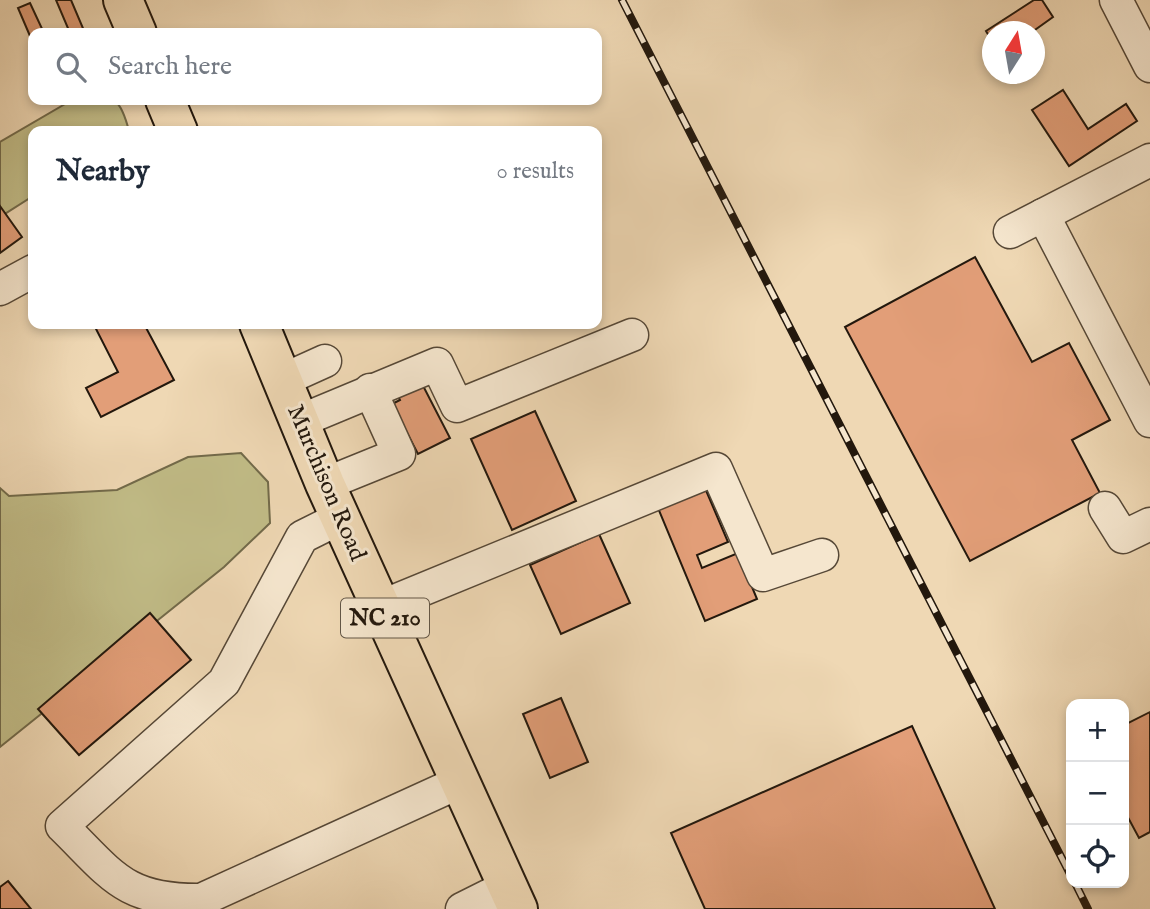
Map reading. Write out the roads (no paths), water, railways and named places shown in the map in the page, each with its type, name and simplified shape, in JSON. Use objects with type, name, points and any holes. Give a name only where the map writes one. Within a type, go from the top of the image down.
[{"type":"main road","points":[[123,0],[135,28]]},
{"type":"main road","points":[[167,105],[176,126]]},
{"type":"main road","name":"Murchison Road","points":[[261,329],[332,501],[462,781],[513,898]]},
{"type":"street","points":[[1116,0],[1150,66]]},
{"type":"street","points":[[1010,232],[1150,160]]},
{"type":"street","points":[[1043,215],[1150,421]]},
{"type":"street","points":[[0,289],[28,274]]},
{"type":"street","points":[[300,421],[437,363],[457,405],[632,335]]},
{"type":"street","points":[[283,380],[325,362]]},
{"type":"street","points":[[370,390],[399,454],[332,501],[303,537],[223,682],[62,827],[103,869],[134,892],[182,900],[201,900],[462,781]]},
{"type":"street","points":[[380,607],[716,469],[763,575],[822,555]]},
{"type":"street","points":[[1105,508],[1123,537],[1150,524]]},
{"type":"street","points":[[462,909],[513,898]]},
{"type":"railway","points":[[622,0],[1066,866]]},
{"type":"railway","points":[[1078,888],[1088,909]]}]
